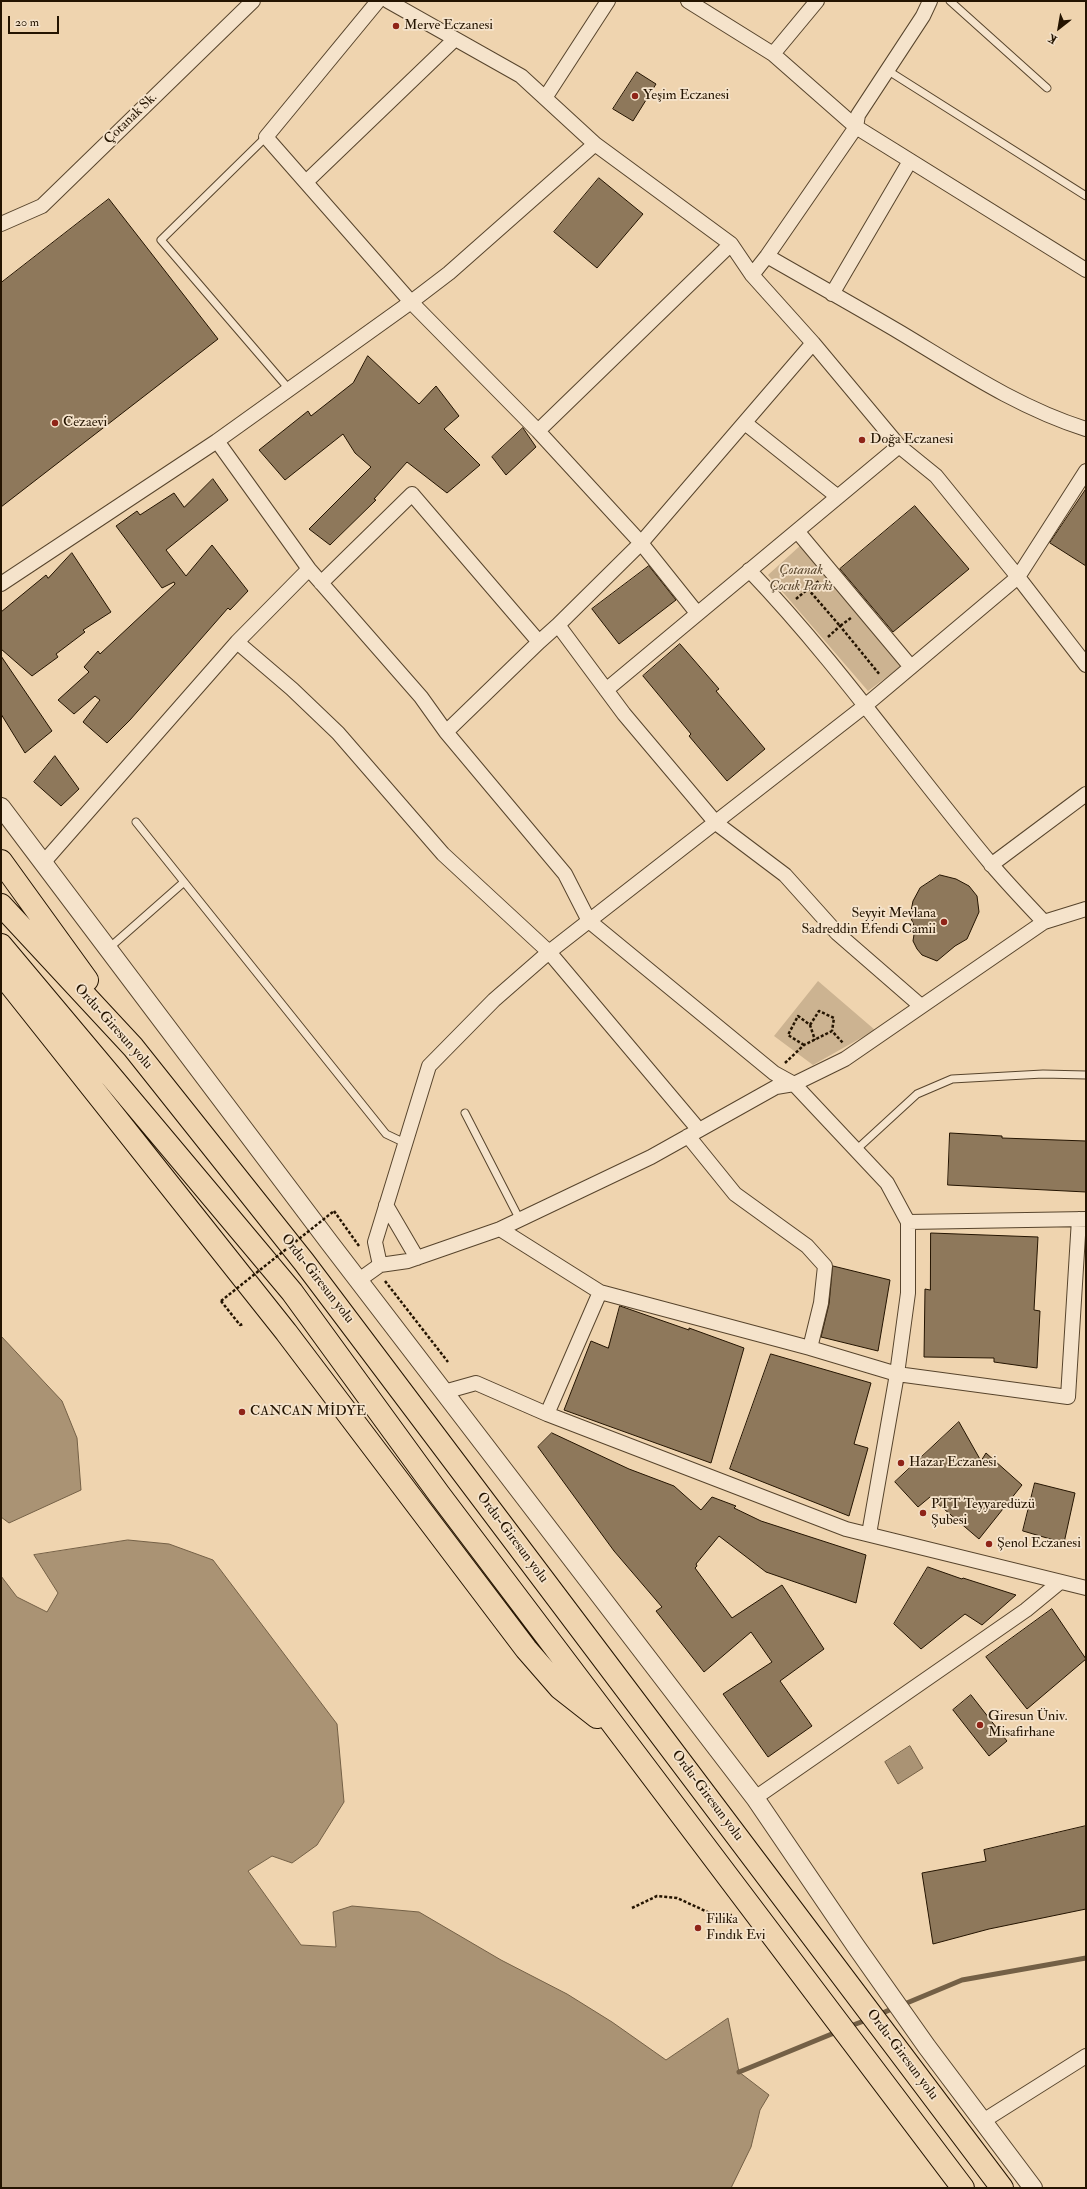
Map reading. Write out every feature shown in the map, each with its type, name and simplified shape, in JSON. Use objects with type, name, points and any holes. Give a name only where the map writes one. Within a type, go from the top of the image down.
[{"type":"highway","points":[[1,861],[24,890],[133,1047]]},
{"type":"highway","name":"Ordu-Giresun yolu","points":[[1,905],[133,1047],[304,1262],[1002,2188]]},
{"type":"highway","name":"Ordu-Giresun yolu","points":[[1,945],[292,1292],[439,1494],[963,2188]]},
{"type":"highway","points":[[1,968],[118,1084]]},
{"type":"highway","points":[[1,973],[286,1332],[526,1649],[560,1688],[620,1734]]},
{"type":"street","name":"Çotanak Sk.","points":[[1,224],[42,206],[253,1]]},
{"type":"street","points":[[378,1],[266,137],[411,302],[538,431],[641,543],[697,614]]},
{"type":"street","points":[[388,1],[521,76],[595,144],[731,244],[752,275],[813,343],[899,446],[936,476],[1018,577],[1086,665]]},
{"type":"street","points":[[545,98],[608,1]]},
{"type":"street","points":[[688,1],[772,54],[856,127],[1086,270]]},
{"type":"street","points":[[772,54],[817,1]]},
{"type":"street","points":[[752,275],[767,256],[856,127],[858,115],[923,16],[930,1]]},
{"type":"street","points":[[306,182],[455,38]]},
{"type":"street","points":[[1,584],[217,441],[411,302],[449,273],[595,144]]},
{"type":"street","points":[[832,294],[910,161]]},
{"type":"street","points":[[538,431],[731,244]]},
{"type":"street","points":[[767,256],[974,378],[1055,419],[1086,428]]},
{"type":"street","points":[[446,732],[539,642],[558,626],[641,543],[813,343]]},
{"type":"street","points":[[745,423],[838,497]]},
{"type":"street","points":[[217,441],[309,569],[420,697],[446,732],[565,874],[589,921],[774,1074],[794,1084],[887,1183],[908,1222],[908,1293],[897,1374],[869,1534]]},
{"type":"street","points":[[606,690],[899,446]]},
{"type":"street","points":[[377,1267],[375,1242],[429,1066],[494,1000],[549,952],[866,705],[1018,577],[1086,471]]},
{"type":"street","points":[[321,583],[412,494],[539,642]]},
{"type":"street","points":[[797,531],[911,667]]},
{"type":"street","points":[[42,863],[237,642],[309,569]]},
{"type":"street","points":[[749,570],[786,608],[866,705],[991,865],[1044,922]]},
{"type":"street","points":[[558,626],[606,690],[679,781],[716,822],[785,875],[837,933],[921,1006]]},
{"type":"street","points":[[237,642],[292,688],[338,733],[443,854],[549,952],[694,1133],[735,1194],[807,1246],[825,1266],[821,1303],[810,1348]]},
{"type":"street","points":[[991,865],[1086,794]]},
{"type":"street","points":[[1,807],[444,1392],[755,1798],[855,1945],[927,2046],[1034,2188]]},
{"type":"street","points":[[359,1280],[377,1267],[417,1258],[500,1229],[651,1157],[776,1087],[794,1084],[853,1053],[1044,922],[1086,910]]},
{"type":"street","points":[[386,1204],[417,1258]]},
{"type":"street","points":[[500,1229],[600,1292],[810,1348],[897,1374],[1068,1397],[1083,1219],[908,1222]]},
{"type":"street","points":[[546,1414],[600,1292]]},
{"type":"street","points":[[444,1392],[476,1383],[546,1414],[846,1529],[1085,1589]]},
{"type":"street","points":[[755,1798],[1026,1610],[1060,1582]]},
{"type":"street","points":[[983,2121],[1086,2056]]},
{"type":"lane","points":[[950,1],[1047,88]]},
{"type":"lane","points":[[887,70],[1086,196]]},
{"type":"lane","points":[[266,137],[161,240],[289,389]]},
{"type":"lane","points":[[136,822],[386,1134],[405,1143]]},
{"type":"lane","points":[[108,949],[184,882]]},
{"type":"lane","points":[[856,1150],[917,1094],[952,1079],[1043,1074],[1086,1075]]},
{"type":"lane","points":[[465,1114],[520,1220]]},
{"type":"path","points":[[786,608],[808,589],[889,686]]},
{"type":"path","points":[[816,645],[840,626]]},
{"type":"path","points":[[810,1025],[819,1011],[834,1018],[832,1031]]},
{"type":"path","points":[[804,1045],[788,1034],[798,1016],[810,1025],[815,1040]]},
{"type":"path","points":[[774,1074],[804,1045],[832,1031]]},
{"type":"path","points":[[832,1031],[853,1053]]},
{"type":"path","points":[[243,1324],[240,1326],[221,1301],[334,1211],[448,1362]]},
{"type":"path","points":[[632,1908],[657,1896],[677,1898],[712,1914],[734,1915]]},
{"type":"green space","name":"Çotanak Çocuk Parkı","points":[[802,544],[903,665],[868,691],[768,575]]},
{"type":"green space","points":[[818,981],[875,1030],[813,1065],[774,1036]]},
{"type":"shaded area","points":[[1,1336],[62,1401],[77,1438],[81,1490],[9,1523],[1,1517]]},
{"type":"shaded area","points":[[128,1540],[169,1544],[213,1560],[337,1724],[344,1802],[317,1845],[292,1863],[272,1856],[248,1871],[301,1945],[336,1947],[333,1912],[352,1906],[419,1912],[501,1960],[567,1994],[612,2022],[666,2060],[728,2018],[739,2072],[769,2095],[760,2110],[751,2147],[731,2188],[1,2188],[1,1576],[17,1597],[47,1612],[58,1593],[34,1555]]},
{"type":"shaded area","points":[[910,1746],[923,1768],[898,1784],[885,1762]]},
{"type":"building","points":[[637,72],[656,84],[633,121],[613,109]]},
{"type":"building","points":[[599,178],[643,214],[597,268],[554,232]]},
{"type":"building","name":"Cezaevi","points":[[109,199],[218,339],[1,507],[1,283]]},
{"type":"building","points":[[368,356],[419,404],[436,386],[459,416],[444,429],[480,465],[447,493],[407,462],[374,499],[376,500],[330,545],[309,529],[371,467],[355,453],[343,434],[285,480],[259,450],[308,411],[311,416],[353,383]]},
{"type":"building","points":[[523,428],[536,447],[506,475],[492,457]]},
{"type":"building","points":[[213,479],[228,500],[166,550],[186,576],[212,545],[248,591],[230,610],[228,608],[130,720],[107,743],[83,722],[100,700],[95,696],[74,714],[58,700],[89,672],[84,667],[98,651],[100,654],[175,584],[174,582],[162,588],[116,526],[137,511],[140,515],[174,493],[184,507]]},
{"type":"building","points":[[1086,489],[1086,566],[1050,543]]},
{"type":"building","points":[[915,506],[969,569],[893,632],[840,569]]},
{"type":"building","points":[[72,553],[111,612],[83,630],[85,632],[56,654],[58,657],[32,676],[1,649],[1,612],[46,575],[48,578]]},
{"type":"building","points":[[649,566],[676,600],[619,644],[592,609]]},
{"type":"building","points":[[680,644],[719,689],[716,691],[765,749],[727,781],[689,736],[691,734],[643,676]]},
{"type":"building","points":[[1,656],[52,731],[25,753],[1,714]]},
{"type":"building","points":[[55,756],[79,789],[61,806],[34,782]]},
{"type":"building","name":"Seyyit Mevlana Sadreddin Efendi Camii","points":[[940,875],[956,879],[969,886],[977,896],[979,912],[967,939],[955,946],[937,961],[922,955],[917,949],[913,941],[915,928],[910,916],[913,901],[920,888]]},
{"type":"building","points":[[950,1133],[1002,1136],[1002,1138],[1086,1141],[1086,1192],[948,1185]]},
{"type":"building","points":[[931,1233],[1038,1237],[1034,1310],[1040,1311],[1037,1368],[994,1362],[994,1358],[924,1357],[925,1289],[930,1290]]},
{"type":"building","points":[[833,1266],[890,1280],[878,1351],[821,1337],[829,1304]]},
{"type":"building","points":[[620,1306],[689,1330],[689,1328],[744,1348],[711,1463],[564,1410],[591,1341],[608,1348]]},
{"type":"building","points":[[771,1354],[871,1383],[854,1444],[868,1448],[849,1516],[730,1469]]},
{"type":"building","points":[[959,1422],[981,1461],[986,1453],[1022,1485],[979,1539],[930,1497],[918,1507],[895,1482]]},
{"type":"building","points":[[552,1433],[629,1469],[674,1486],[701,1510],[712,1497],[736,1506],[734,1508],[761,1521],[866,1555],[856,1603],[766,1572],[719,1536],[696,1564],[697,1566],[695,1568],[732,1618],[782,1585],[824,1649],[780,1681],[812,1726],[768,1757],[723,1694],[772,1662],[751,1632],[704,1672],[656,1611],[662,1607],[614,1551],[538,1447]]},
{"type":"building","points":[[1035,1483],[1075,1493],[1064,1543],[1023,1531]]},
{"type":"building","points":[[928,1567],[1016,1595],[982,1625],[965,1614],[921,1649],[894,1624]]},
{"type":"building","points":[[1052,1609],[1086,1659],[1027,1709],[986,1657]]},
{"type":"building","name":"Giresun Üniv. Misafirhane","points":[[971,1695],[1007,1741],[989,1756],[953,1710]]},
{"type":"building","points":[[1086,1826],[1086,1909],[989,1929],[933,1944],[922,1873],[986,1861],[984,1850]]},
{"type":"waterway","points":[[902,2005],[962,1980],[1086,1958]]},
{"type":"waterway","points":[[878,2015],[894,2008]]},
{"type":"waterway","points":[[848,2027],[869,2019]]},
{"type":"waterway","points":[[739,2072],[839,2031]]},
{"type":"place","name":"Merve Eczanesi","points":[[396,26]]},
{"type":"place","name":"Yeşim Eczanesi","points":[[635,96]]},
{"type":"place","name":"Cezaevi","points":[[55,423]]},
{"type":"place","name":"Doğa Eczanesi","points":[[862,440]]},
{"type":"place","name":"Seyyit Mevlana Sadreddin Efendi Camii","points":[[944,922]]},
{"type":"place","name":"CANCAN MİDYE","points":[[242,1412]]},
{"type":"place","name":"Hazar Eczanesi","points":[[901,1463]]},
{"type":"place","name":"PTT Teyyaredüzü Şubesi","points":[[923,1513]]},
{"type":"place","name":"Şenol Eczanesi","points":[[989,1544]]},
{"type":"place","name":"Giresun Üniv. Misafirhane","points":[[980,1725]]},
{"type":"place","name":"Filika Fındık Evi","points":[[698,1928]]}]
